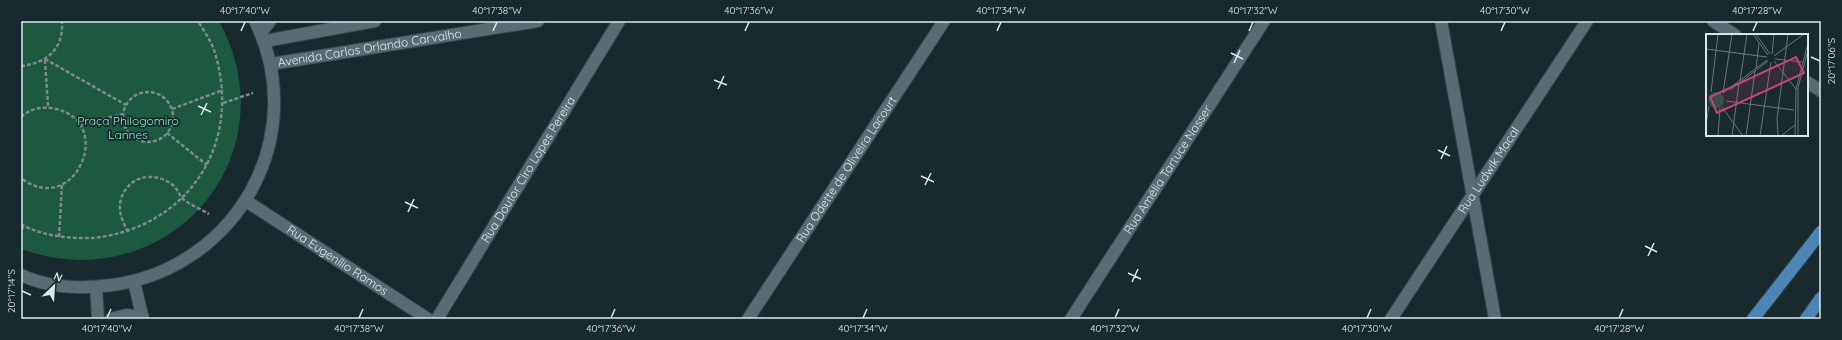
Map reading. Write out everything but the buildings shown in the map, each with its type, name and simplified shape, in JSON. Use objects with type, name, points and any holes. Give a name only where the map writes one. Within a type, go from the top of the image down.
[{"type":"main road","points":[[1753,319],[1821,232]]},
{"type":"main road","points":[[1806,319],[1821,298]]},
{"type":"street","points":[[21,275],[55,285],[96,288],[134,282],[169,269],[200,250],[228,225],[246,201],[265,159],[273,126],[274,86],[271,64],[263,37],[255,21]]},
{"type":"street","points":[[263,37],[270,21]]},
{"type":"street","name":"Avenida Carlos Orlando Carvalho","points":[[263,37],[375,21]]},
{"type":"street","name":"Avenida Carlos Orlando Carvalho","points":[[271,64],[538,21]]},
{"type":"street","name":"Rua Doutor Ciro Lopes Pereira","points":[[437,319],[619,21]]},
{"type":"street","name":"Rua Odette de Oliveira Lacourt","points":[[748,319],[944,21]]},
{"type":"street","name":"Rua Amélia Tartuce Nasser","points":[[1071,319],[1264,21]]},
{"type":"street","points":[[1441,21],[1495,319]]},
{"type":"street","name":"Rua Ludwik Macal","points":[[1391,319],[1587,21]]},
{"type":"street","points":[[1713,21],[1733,34]]},
{"type":"street","points":[[1808,83],[1821,92]]},
{"type":"street","name":"Rua Eugenílio Ramos","points":[[246,201],[428,319]]},
{"type":"street","points":[[111,319],[126,315],[142,318],[134,282]]},
{"type":"street","points":[[96,288],[98,319]]},
{"type":"path","points":[[21,66],[34,64],[45,59],[57,47],[63,32],[62,21]]},
{"type":"path","points":[[21,230],[22,225],[59,237],[94,239],[128,232],[157,218],[182,198],[196,182],[207,165],[216,145],[221,124],[223,103],[223,90],[215,52],[198,21]]},
{"type":"path","points":[[45,59],[126,105]]},
{"type":"path","points":[[45,59],[48,107]]},
{"type":"path","points":[[223,103],[274,86]]},
{"type":"path","points":[[172,109],[223,90]]},
{"type":"path","points":[[144,92],[155,93],[165,99],[172,109],[173,117],[171,126],[167,133],[160,139],[151,142],[142,142],[134,138],[123,123],[123,114],[126,105],[133,96],[144,92]]},
{"type":"path","points":[[21,116],[36,109],[48,107],[60,110],[71,116],[79,124],[84,135],[86,147],[80,169],[72,178],[62,184],[50,187],[38,186],[21,178]]},
{"type":"path","points":[[79,124],[123,114]]},
{"type":"path","points":[[167,133],[207,165]]},
{"type":"path","points":[[128,232],[121,219],[119,208],[121,197],[135,180],[146,177],[157,177],[167,180],[176,188],[182,198],[228,225]]},
{"type":"path","points":[[59,237],[62,184]]},
{"type":"green space","name":"Praça Philogomiro Lannes","points":[[21,21],[219,21],[238,72],[240,121],[227,167],[202,206],[167,236],[124,254],[74,260],[21,249]]}]
